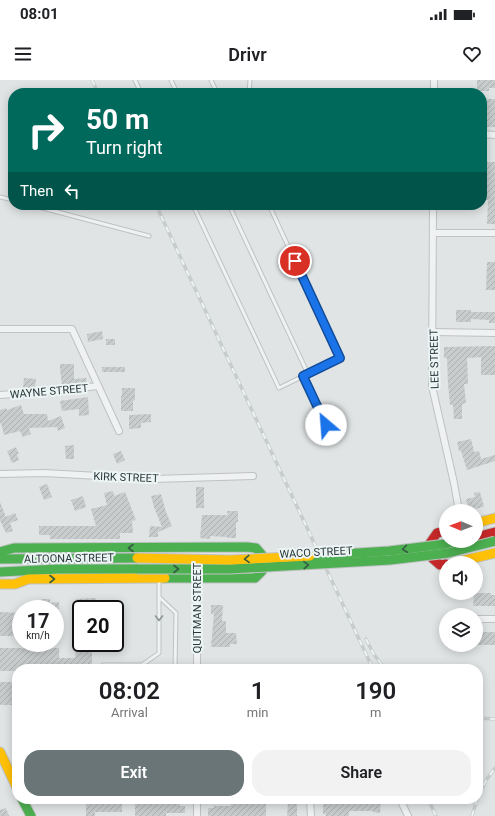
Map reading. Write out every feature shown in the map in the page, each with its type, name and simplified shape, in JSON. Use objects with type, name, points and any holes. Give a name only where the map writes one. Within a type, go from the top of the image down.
[{"type":"main road","points":[[483,521],[495,518]]},
{"type":"main road","points":[[439,532],[437,532],[430,543],[432,558],[439,564]]},
{"type":"main road","points":[[483,535],[495,532]]},
{"type":"main road","name":"WACO STREET","points":[[138,569],[230,569],[390,560],[448,553],[495,541]]},
{"type":"main road","name":"WACO STREET","points":[[137,558],[230,560],[389,551],[439,545]]},
{"type":"main road","points":[[0,552],[14,548],[256,548],[262,556],[262,571],[255,578],[28,579],[0,573]]},
{"type":"main road","points":[[482,556],[495,553]]},
{"type":"main road","name":"ALTOONA STREET","points":[[0,559],[137,558]]},
{"type":"main road","name":"ALTOONA STREET","points":[[0,573],[58,569],[138,569]]},
{"type":"main road","points":[[0,584],[15,584],[28,579]]},
{"type":"main road","points":[[0,752],[12,777]]},
{"type":"main road","points":[[25,804],[31,816]]},
{"type":"street","name":"LEE STREET","points":[[433,210],[432,386],[458,504]]},
{"type":"street","points":[[433,233],[495,233]]},
{"type":"street","points":[[0,329],[72,329],[119,431]]},
{"type":"street","points":[[433,332],[495,332]]},
{"type":"street","name":"WAYNE STREET","points":[[0,395],[98,386]]},
{"type":"street","name":"KIRK STREET","points":[[0,474],[44,473],[154,479],[253,476]]},
{"type":"street","name":"QUITMAN STREET","points":[[197,664],[198,548]]},
{"type":"street","points":[[483,619],[495,620]]},
{"type":"street","points":[[197,804],[197,816]]},
{"type":"street","points":[[310,804],[311,816]]},
{"type":"street","points":[[402,804],[408,816]]},
{"type":"lane","points":[[50,210],[149,236]]},
{"type":"lane","points":[[195,210],[278,388],[340,358],[271,210]]},
{"type":"lane","points":[[231,210],[308,374]]},
{"type":"lane","points":[[303,376],[324,423],[328,426],[340,427]]},
{"type":"lane","points":[[143,664],[159,652],[159,579]]},
{"type":"lane","points":[[159,597],[176,613],[175,664]]},
{"type":"building","points":[[477,80],[495,80],[495,88],[489,88],[489,91],[487,91],[487,88],[477,88]]},
{"type":"building","points":[[487,99],[495,99],[495,127],[487,127]]},
{"type":"building","points":[[487,162],[495,162],[495,224],[487,224]]},
{"type":"building","points":[[487,262],[495,262],[495,290],[486,290]]},
{"type":"building","points":[[456,310],[471,310],[471,312],[495,312],[495,323],[489,323],[489,320],[471,319],[471,322],[456,322]]},
{"type":"building","points":[[102,331],[103,339],[88,342],[87,334]]},
{"type":"building","points":[[106,339],[115,339],[115,345],[106,345]]},
{"type":"building","points":[[495,346],[495,375],[481,375],[481,357],[467,358],[468,384],[464,384],[466,403],[462,404],[462,419],[454,419],[453,405],[450,405],[447,358],[444,358],[444,347]]},
{"type":"building","points":[[60,364],[74,364],[74,379],[86,378],[87,383],[62,386]]},
{"type":"building","points":[[102,367],[125,367],[125,372],[102,372]]},
{"type":"building","points":[[24,378],[36,379],[35,388],[23,389]]},
{"type":"building","points":[[122,388],[135,388],[133,411],[121,411]]},
{"type":"building","points":[[88,397],[89,415],[79,416],[79,409],[62,411],[60,401]]},
{"type":"building","points":[[21,405],[24,414],[47,414],[48,421],[61,416],[65,428],[58,431],[57,427],[29,428],[31,434],[23,437],[20,431],[4,435],[1,423],[0,424],[0,410],[6,408],[7,410]]},
{"type":"building","points":[[151,414],[151,422],[141,423],[141,428],[129,429],[129,415]]},
{"type":"building","points":[[471,439],[474,452],[479,451],[481,459],[495,455],[495,461],[467,470],[457,442]]},
{"type":"building","points":[[74,445],[74,459],[66,459],[65,446]]},
{"type":"building","points":[[16,447],[19,454],[17,454],[19,460],[12,463],[7,451]]},
{"type":"building","points":[[121,451],[125,460],[117,464],[113,454]]},
{"type":"building","points":[[47,484],[52,497],[44,500],[39,487]]},
{"type":"building","points":[[196,487],[204,487],[204,508],[196,508]]},
{"type":"building","points":[[113,491],[114,496],[125,492],[136,520],[132,521],[133,533],[120,533],[120,539],[50,539],[50,535],[39,535],[39,526],[96,526],[91,509],[107,505],[104,493]]},
{"type":"building","points":[[480,492],[484,507],[483,504],[467,504],[466,499],[475,497],[474,493]]},
{"type":"building","points":[[161,494],[172,526],[158,532],[158,537],[149,537],[150,526],[162,527],[151,496]]},
{"type":"building","points":[[83,496],[86,507],[75,511],[71,500]]},
{"type":"building","points":[[0,502],[6,517],[15,513],[18,520],[10,523],[13,531],[6,533],[0,520]]},
{"type":"building","points":[[227,511],[238,511],[236,538],[210,536],[210,539],[200,538],[202,515],[228,515]]},
{"type":"building","points":[[483,593],[491,593],[491,595],[495,595],[495,606],[473,606],[473,600],[483,600]]},
{"type":"building","points":[[96,598],[96,600],[76,600]]},
{"type":"building","points":[[211,605],[223,605],[222,621],[226,621],[226,633],[236,633],[237,644],[230,644],[230,647],[211,647],[214,614],[211,614]]},
{"type":"building","points":[[0,612],[12,613],[12,636],[0,636]]},
{"type":"building","points":[[483,632],[495,632],[495,645],[483,645]]},
{"type":"building","points":[[0,648],[12,648],[12,652],[59,652],[59,658],[75,658],[76,652],[92,652],[92,664],[12,664],[12,671],[0,671]]},
{"type":"building","points":[[0,682],[12,682],[12,705],[0,705]]},
{"type":"building","points":[[86,804],[122,804],[122,812],[95,812],[95,816],[86,816]]},
{"type":"building","points":[[135,804],[180,804],[180,806],[185,806],[185,813],[166,813],[166,816],[135,816]]},
{"type":"building","points":[[231,804],[266,804],[266,816],[208,816],[208,808],[214,808],[214,806],[231,806]]},
{"type":"building","points":[[288,804],[297,804],[297,816],[287,816]]},
{"type":"building","points":[[381,804],[380,813],[373,811],[349,811],[349,816],[326,816],[326,814],[323,814],[324,805]]},
{"type":"building","points":[[6,808],[9,816],[0,816],[0,810]]},
{"type":"railway","points":[[92,80],[96,88]]},
{"type":"railway","points":[[158,210],[371,664]]},
{"type":"railway","points":[[366,639],[373,653],[381,664]]},
{"type":"railway","points":[[483,718],[495,719]]},
{"type":"railway","points":[[483,787],[495,768]]},
{"type":"railway","points":[[430,804],[436,816]]},
{"type":"railway","points":[[472,816],[476,804]]},
{"type":"traffic: fast","points":[[137,569],[230,569],[390,560],[448,553],[495,541]]},
{"type":"traffic: fast","points":[[310,556],[389,551],[439,545]]},
{"type":"traffic: fast","points":[[0,552],[14,548],[247,547],[256,548],[262,555],[262,571],[255,578],[165,578]]},
{"type":"traffic: fast","points":[[0,559],[137,558]]},
{"type":"traffic: fast","points":[[0,572],[58,569],[137,569]]},
{"type":"traffic: fast","points":[[25,804],[31,816]]},
{"type":"traffic: slow","points":[[483,521],[495,518]]},
{"type":"traffic: slow","points":[[482,556],[495,553]]},
{"type":"traffic: slow","points":[[137,558],[230,560],[310,556]]},
{"type":"traffic: slow","points":[[0,584],[15,584],[28,579],[165,578]]},
{"type":"traffic: slow","points":[[0,752],[12,777]]},
{"type":"traffic: jam","points":[[483,535],[495,532]]},
{"type":"traffic: jam","points":[[439,533],[437,533],[430,543],[432,558],[439,564]]},
{"type":"route","points":[[295,261],[340,358],[303,376],[326,425]]}]
